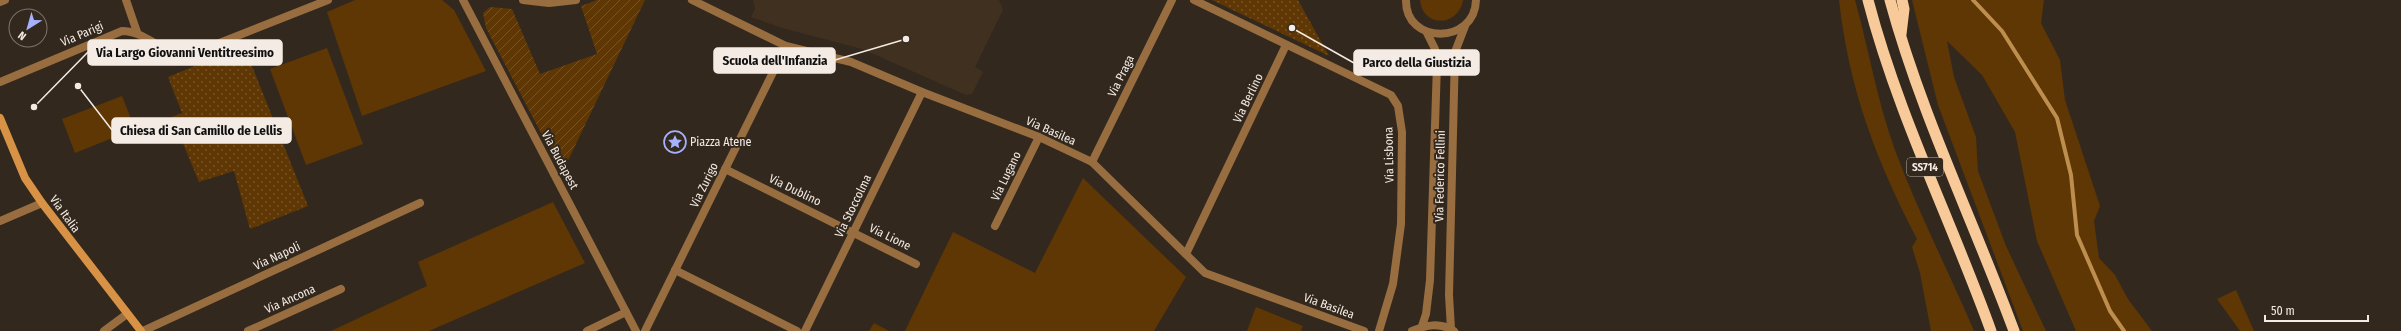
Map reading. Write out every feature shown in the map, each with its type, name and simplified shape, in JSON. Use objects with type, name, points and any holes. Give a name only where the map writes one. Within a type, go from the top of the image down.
[{"type":"highway","name":"SS714","points":[[1868,0],[1879,39],[1912,135],[1991,331]]},
{"type":"highway","name":"SS714","points":[[1890,0],[1900,39],[1927,118],[2014,331]]},
{"type":"highway","points":[[1900,39],[1904,9],[1902,0]]},
{"type":"main road","name":"Via Italia","points":[[0,118],[25,178],[42,203],[127,314],[142,331]]},
{"type":"street","points":[[0,2],[5,0]]},
{"type":"street","points":[[126,0],[137,32],[175,54],[189,56],[328,0]]},
{"type":"street","name":"Via Budapest","points":[[463,0],[636,331]]},
{"type":"street","points":[[523,0],[548,3],[576,0]]},
{"type":"street","name":"Via Praga","points":[[1092,162],[1172,0]]},
{"type":"street","points":[[1194,0],[1286,45]]},
{"type":"street","points":[[1406,0],[1408,13],[1413,21],[1428,33],[1447,35],[1465,26]]},
{"type":"street","name":"Via Federico Fellini","points":[[1452,330],[1449,295],[1455,52],[1465,26],[1474,11],[1476,0]]},
{"type":"street","name":"Via Basilea","points":[[695,1],[786,46],[851,62],[922,92],[1039,137],[1092,162],[1205,273],[1364,331]]},
{"type":"street","name":"Via Parigi","points":[[0,82],[108,36],[122,31],[137,32]]},
{"type":"street","name":"Via Federico Fellini","points":[[1422,326],[1426,314],[1430,280],[1437,64],[1436,49],[1428,33]]},
{"type":"street","name":"Via Berlino","points":[[1186,254],[1286,45]]},
{"type":"street","name":"Via Lisbona","points":[[1286,45],[1391,95],[1398,106],[1402,132],[1401,224],[1393,284],[1379,331]]},
{"type":"street","name":"Via Zurigo","points":[[645,331],[786,46]]},
{"type":"street","name":"Via Stoccolma","points":[[805,331],[922,92]]},
{"type":"street","name":"Via Lugano","points":[[995,226],[1039,137]]},
{"type":"street","name":"Via Dublino","points":[[725,169],[853,233]]},
{"type":"street","points":[[0,221],[42,203]]},
{"type":"street","name":"Via Napoli","points":[[142,331],[420,203]]},
{"type":"street","name":"Via Lione","points":[[853,233],[916,264]]},
{"type":"street","points":[[675,270],[797,331]]},
{"type":"street","name":"Via Ancona","points":[[248,331],[341,289]]},
{"type":"street","points":[[587,331],[626,312]]},
{"type":"street","points":[[104,331],[127,314]]},
{"type":"street","points":[[1412,331],[1422,326],[1431,325],[1452,330]]},
{"type":"shaded area","points":[[355,0],[442,0],[454,10],[486,71],[362,116],[327,12]]},
{"type":"shaded area","points":[[597,0],[645,0],[562,173],[486,28],[483,13],[490,7],[512,9],[540,74],[597,54],[581,6]]},
{"type":"shaded area","points":[[753,0],[999,0],[1003,10],[975,67],[983,72],[972,94],[966,95],[862,49],[782,28],[751,17],[755,9]]},
{"type":"shaded area","points":[[1212,0],[1298,0],[1329,56]]},
{"type":"shaded area","points":[[1420,0],[1463,1],[1460,10],[1454,16],[1447,20],[1440,21],[1427,15],[1422,9]]},
{"type":"shaded area","points":[[1839,0],[1855,0],[1878,94],[1895,150],[1913,196],[1974,331],[1931,331],[1920,273],[1912,247],[1917,239],[1889,181],[1866,123],[1850,64]]},
{"type":"shaded area","points":[[1912,0],[2044,0],[2041,23],[2060,60],[2065,100],[2100,206],[2094,221],[2099,258],[2115,275],[2128,299],[2152,331],[2076,331],[2037,241],[2015,132],[1982,75],[1947,41],[1954,77],[1976,137],[1978,171],[2006,246],[2046,331],[2023,331],[1938,105]]},
{"type":"shaded area","points":[[244,46],[308,206],[250,229],[234,171],[199,182],[172,117],[182,113],[168,77]]},
{"type":"shaded area","points":[[327,48],[363,144],[306,165],[270,69]]},
{"type":"shaded area","points":[[122,96],[135,129],[75,153],[62,119]]},
{"type":"shaded area","points":[[1083,178],[1186,277],[1154,331],[905,331],[953,232],[1035,273]]},
{"type":"shaded area","points":[[553,202],[585,263],[429,331],[331,331],[427,286],[418,262]]},
{"type":"shaded area","points":[[2236,290],[2254,331],[2240,331],[2217,299]]},
{"type":"shaded area","points":[[1256,307],[1303,326],[1301,331],[1247,331]]},
{"type":"shaded area","points":[[874,323],[889,331],[869,331]]},
{"type":"waterway","points":[[1973,0],[2002,31],[2057,118],[2071,175],[2077,235],[2110,311],[2124,331]]},
{"type":"place","name":"Parco della Giustizia","points":[[1292,28]]},
{"type":"place","name":"Scuola dell'Infanzia","points":[[906,39]]},
{"type":"place","name":"Chiesa di San Camillo de Lellis","points":[[78,86]]},
{"type":"place","name":"Via Largo Giovanni Ventitreesimo","points":[[34,107]]},
{"type":"place","name":"Piazza Atene","points":[[675,142]]}]
